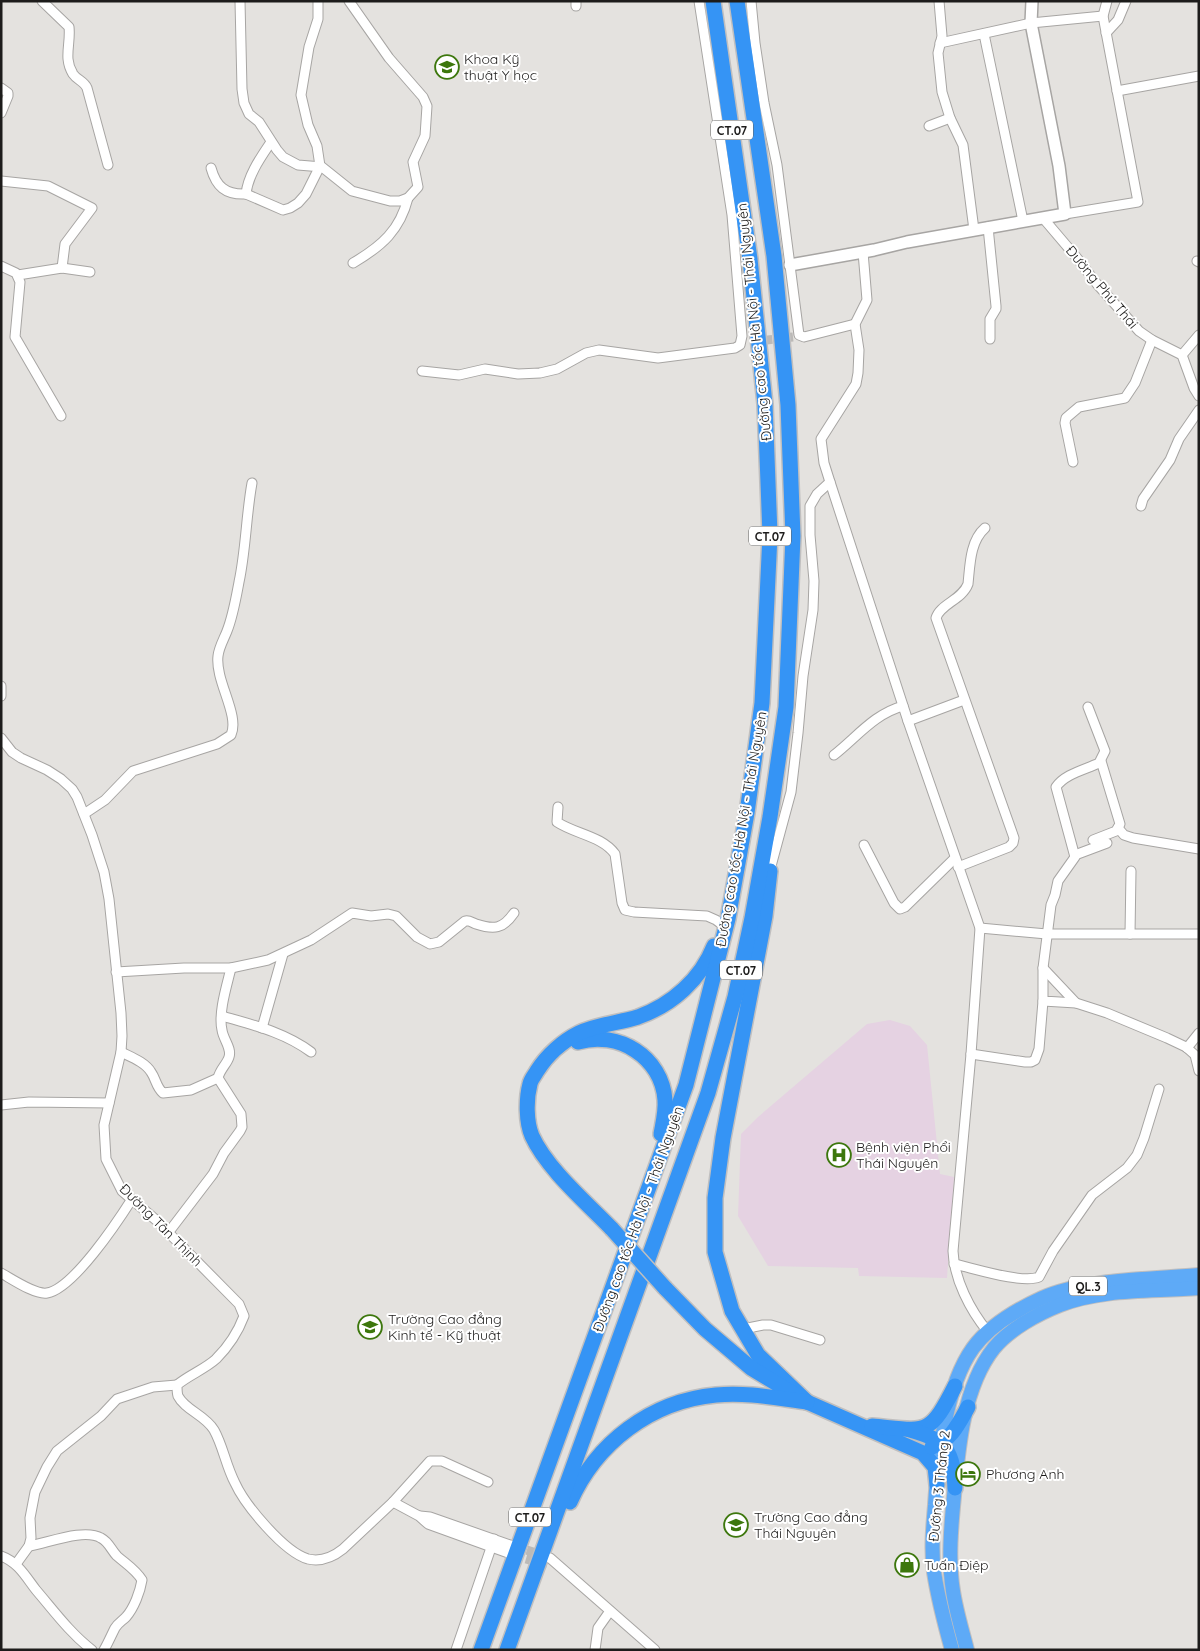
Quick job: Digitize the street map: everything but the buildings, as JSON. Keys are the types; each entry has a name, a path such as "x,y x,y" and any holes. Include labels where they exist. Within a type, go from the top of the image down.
{"highway":[{"name":"Đường cao tốc Hà Nội - Thái Nguyên","path":"481,1650 686,1085 728,919 762,703 770,535 765,404 750,259 713,1"},
{"name":"Đường cao tốc Hà Nội - Thái Nguyên","path":"507,1650 708,1094 735,997 752,918 770,818 786,708 793,536 788,405 774,256 736,1"},
{"path":"786,708 777,818 765,916 723,1138 715,1198 715,1252 732,1311 758,1355 806,1402"},
{"path":"746,813 733,853 717,939 709,958 693,981 666,1004 639,1016 580,1033 557,1048 542,1063 530,1083 527,1109 532,1136 548,1160 665,1288 705,1329 750,1368 806,1402 923,1453 935,1467 936,1485"},
{"path":"557,1048 583,1040 599,1039 616,1040 632,1047 647,1060 659,1078 665,1098 664,1120 658,1143 609,1278 578,1383"},
{"name":"QL.3","path":"988,1332 1032,1303 1072,1288 1199,1275"},
{"name":"QL.3","path":"1000,1341 1040,1314 1084,1297 1199,1288"},
{"path":"988,1332 1000,1341"},
{"name":"Đường 3 Tháng 2","path":"952,1650 934,1573 932,1542 936,1485 945,1423 955,1386 970,1353 988,1332"},
{"name":"Đường 3 Tháng 2","path":"967,1650 953,1591 951,1573 952,1511 960,1444 968,1407 980,1372 1000,1341"},
{"path":"862,1425 906,1429 924,1428 932,1424 955,1386"},
{"path":"512,1650 562,1520 578,1484 622,1432 660,1409 704,1397 736,1394 806,1402"},
{"path":"904,1445 928,1448 941,1444 950,1435 968,1407"},
{"path":"906,1429 921,1433 941,1444 947,1450 954,1469 955,1488"}],"street":[{"path":"42,1 69,27 68,64 76,77 87,88 108,165"},
{"path":"240,1 244,103 249,114 259,122 283,157 298,165 320,166 352,191 396,202 408,198"},
{"path":"211,168 218,184 231,192 246,194 283,210 298,203 306,194 320,166 301,95 309,47 318,19 318,1"},
{"path":"349,1 389,58 423,97 427,106 425,136 413,162 418,187 408,198 404,215 396,228 383,242 354,262"},
{"path":"422,371 459,375 485,369 518,374 540,373 557,369 586,354 599,350 658,358 735,348 745,343 742,336 732,215 698,1"},
{"path":"751,1 764,103 777,165 790,265 796,336 804,337 855,324"},
{"path":"939,1 942,36 938,53 942,92 950,118 963,145 974,230"},
{"path":"1032,1 1031,24 1059,166 1065,214"},
{"path":"790,265 988,227 1138,202 1103,16 1107,1"},
{"path":"1106,33 1118,20 1126,1"},
{"path":"940,43 1031,24 1103,16"},
{"path":"984,34 1023,221"},
{"path":"1117,91 1199,76"},
{"path":"1,88 8,93 8,96 1,114"},
{"path":"929,126 950,118"},
{"path":"246,194 256,166 271,142"},
{"path":"1,181 48,186 92,208 65,244 62,268"},
{"name":"Đường Phú Thái","path":"1043,218 1125,317 1139,331 1152,340 1182,355"},
{"path":"988,227 996,306 996,310 990,319 990,339"},
{"path":"863,252 867,300 855,324 859,350 857,378 852,390 822,439 824,463 908,722 980,928 971,1054 954,1236 954,1264 972,1308 988,1332"},
{"path":"1,266 10,269 18,275 20,282 15,338 61,416"},
{"path":"18,275 62,268 90,272"},
{"path":"1199,335 1182,355 1194,388 1199,396"},
{"path":"1073,462 1065,423 1066,418 1079,407 1125,398 1136,383 1152,340"},
{"path":"1141,506 1142,499 1173,455 1178,439 1199,410"},
{"path":"771,866 791,792 803,676 813,610 814,581 810,535 810,506 817,494 830,482"},
{"path":"84,814 105,800 133,771 217,744 231,735 234,724 223,689 218,658 228,630 245,552 247,513 252,483"},
{"path":"864,845 894,903 900,909 956,863 1009,847 1013,843 1014,838 936,616 966,590 974,543 985,528"},
{"path":"1,686 1,696"},
{"path":"908,722 964,700"},
{"path":"834,754 876,718 903,706"},
{"path":"971,1054 1025,1062 1035,1060 1039,1049 1043,1000 1043,968 1051,906 1056,895 1057,884 1075,855 1055,788 1057,784 1066,778 1096,765 1101,761 1105,749 1088,707"},
{"name":"Đường Tân Thịnh","path":"1,738 12,752 47,770 72,789 84,814 104,872 109,899 121,1013 121,1052 104,1125 106,1159 122,1191 168,1233 238,1304 244,1316 239,1329 216,1359 184,1378 177,1385"},
{"path":"1101,761 1120,820 1118,828"},
{"path":"558,807 557,822 569,830 602,842 615,854 622,903 625,910 707,916 720,923"},
{"path":"1093,840 1118,828"},
{"path":"1118,828 1124,835 1133,838 1199,849"},
{"path":"1075,855 1107,843"},
{"path":"1130,934 1131,871"},
{"path":"116,972 184,968 231,968 268,960 311,940 352,914 371,916 388,914 396,916 417,937 430,944 439,942 464,921 468,920 486,927 500,927 514,913"},
{"path":"980,928 1047,934 1199,934"},
{"path":"262,1028 283,954"},
{"path":"121,1052 147,1066 152,1072 158,1088 163,1093 191,1090 218,1078 222,1067 229,1057 228,1048 221,1029 231,968"},
{"path":"1043,968 1076,1003"},
{"path":"1043,1000 1076,1003 1107,1013 1187,1048 1195,1055 1199,1070"},
{"path":"222,1016 285,1036 311,1052"},
{"path":"1187,1048 1199,1033"},
{"path":"168,1233 213,1174 224,1153 242,1127 241,1114 218,1078"},
{"path":"954,1264 1009,1276 1038,1278 1058,1243 1092,1195 1120,1174 1134,1160 1144,1138 1159,1089"},
{"path":"1,1105 29,1102 109,1103"},
{"path":"1,1273 34,1291 46,1294 56,1290 70,1278 104,1241 132,1199"},
{"path":"743,1329 763,1325 771,1326 820,1340"},
{"path":"16,1564 31,1538 30,1518 35,1492 57,1451 101,1416 117,1399 153,1387 177,1385 178,1396 186,1406 206,1419 215,1431 235,1484 249,1507 288,1547 307,1559 320,1560 335,1556 393,1502 430,1461 442,1460 488,1482"},
{"path":"393,1502 419,1516 428,1524 512,1550"},
{"path":"28,1546 44,1544 68,1536 93,1535 100,1537 108,1543 113,1552 137,1572 142,1580 140,1589 127,1616 114,1629 104,1650"},
{"path":"456,1650 492,1543"},
{"path":"1,1556 16,1564 73,1634 92,1650"},
{"path":"548,1562 562,1569 655,1650"},
{"path":"595,1650 598,1628 610,1611"}],"shaded area":[{"name":"Bệnh viện Phổi Thái Nguyên","path":"890,1020 910,1026 927,1045 940,1174 954,1177 947,1278 859,1276 858,1268 768,1266 738,1216 741,1134 758,1117 867,1024"}],"tunnel":[{"path":"750,342 793,337"},
{"path":"514,1546 545,1556"},
{"path":"513,1555 547,1565"}],"place":[{"name":"Khoa Kỹ thuật Y học","path":"447,67"},
{"name":"Bệnh viện Phổi Thái Nguyên","path":"839,1155"},
{"name":"Trường Cao đẳng Kinh tế - Kỹ thuật","path":"370,1327"},
{"name":"Phương Anh","path":"968,1474"},
{"name":"Trường Cao đẳng Thái Nguyên","path":"736,1525"},
{"name":"Tuấn Điệp","path":"907,1565"}]}
